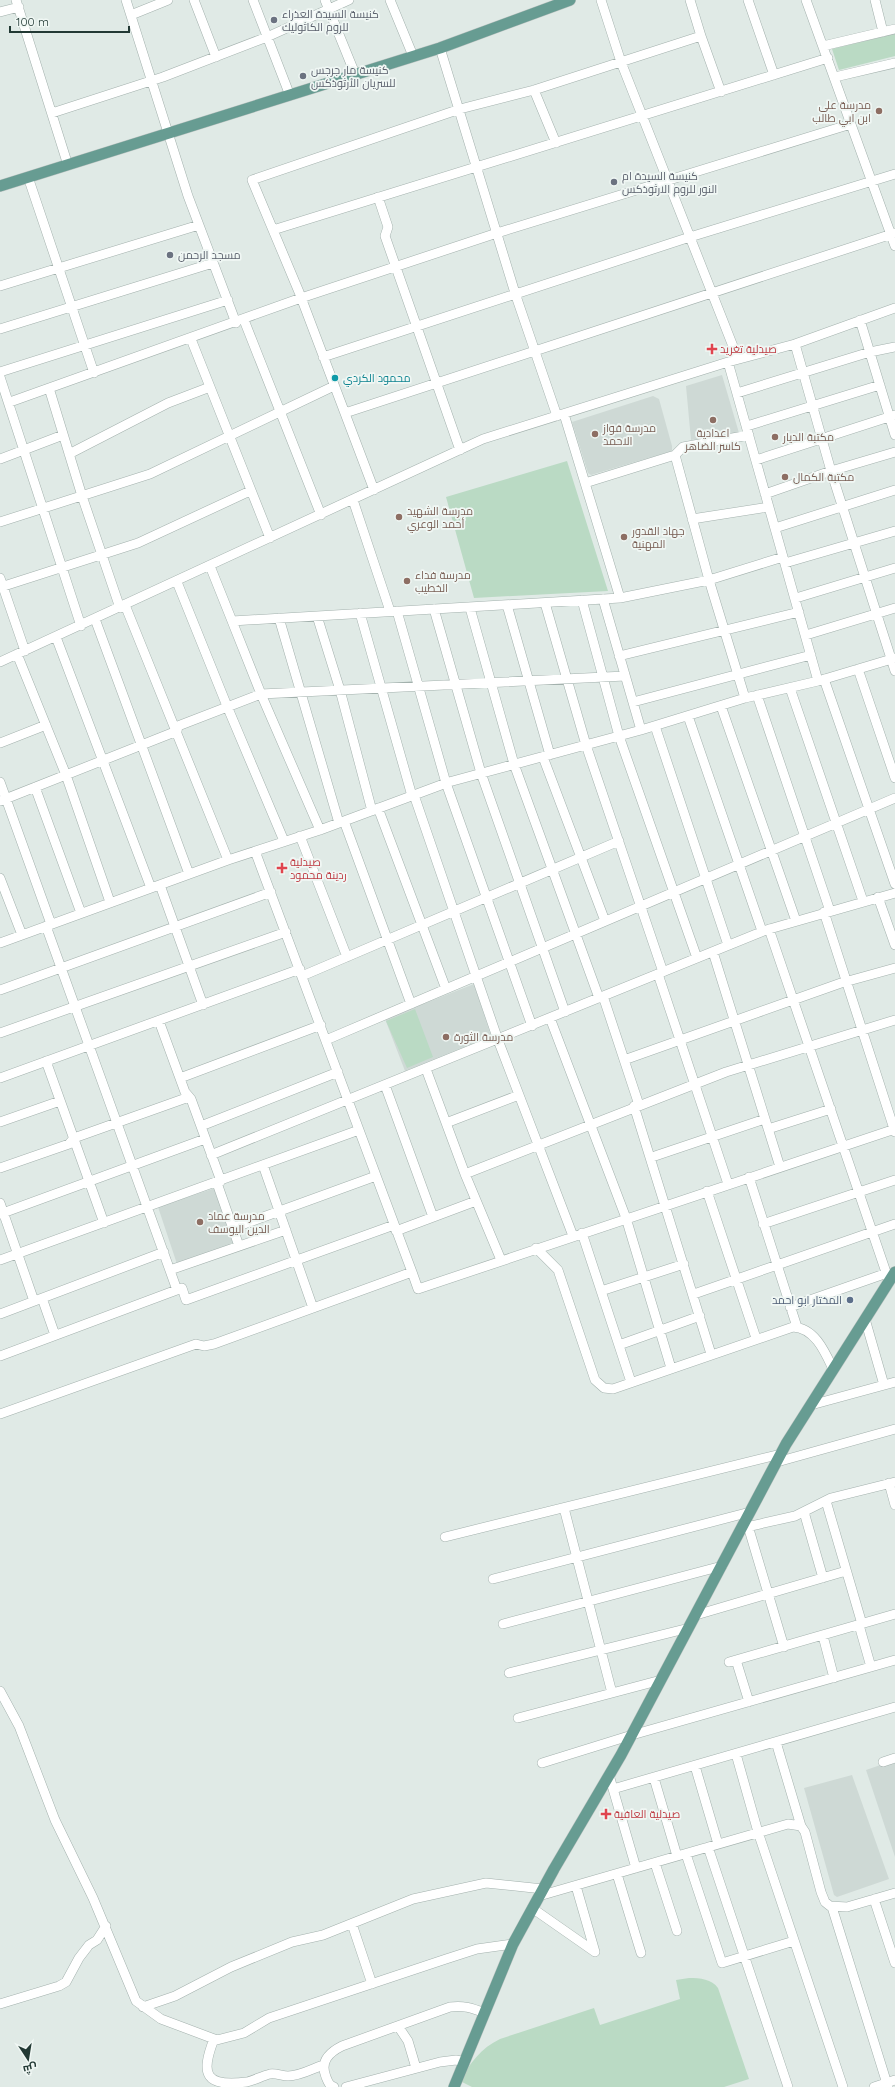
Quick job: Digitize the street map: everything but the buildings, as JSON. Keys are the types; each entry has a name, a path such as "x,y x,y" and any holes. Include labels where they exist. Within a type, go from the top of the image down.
{"main road":[{"path":"0,186 317,84 553,0"},
{"path":"0,178 167,132 440,48 570,0"},
{"path":"454,2087 513,1944 532,1908 632,1735 722,1566 745,1527 750,1512 779,1458 865,1319 890,1275"}],"street":[{"path":"126,0 167,132 213,263 228,300 240,321 280,412 321,515"},
{"path":"131,15 168,0"},
{"path":"194,0 216,56"},
{"path":"253,0 289,92"},
{"path":"52,113 151,81 267,37 327,4 349,0"},
{"path":"390,0 411,51"},
{"path":"601,0 621,62 738,359"},
{"path":"690,0 721,92"},
{"path":"748,0 774,75"},
{"path":"806,0 893,234 895,246"},
{"path":"875,0 883,32"},
{"path":"0,12 17,4 66,159"},
{"path":"327,4 353,70"},
{"path":"823,46 895,29"},
{"path":"374,490 301,298 252,180 460,109 534,90 701,36"},
{"path":"440,48 516,293 585,483 620,598"},
{"path":"273,230 828,58"},
{"path":"835,77 895,63"},
{"path":"534,90 556,142"},
{"path":"10,402 191,339 301,298 397,268 497,233 851,124"},
{"path":"324,357 690,237 895,174"},
{"path":"28,177 94,373"},
{"path":"378,197 388,227 386,236 460,450"},
{"path":"0,286 199,225"},
{"path":"345,413 536,349 893,234"},
{"path":"0,329 213,263"},
{"path":"0,372 228,300"},
{"path":"0,662 95,620 483,439 728,362 795,344 895,308"},
{"path":"860,320 880,385 892,416 895,435"},
{"path":"191,339 250,491 270,538"},
{"path":"795,344 824,438 831,471 843,505 876,614 893,659 895,671"},
{"path":"737,393 870,352 895,347"},
{"path":"728,362 811,655 869,809 895,884"},
{"path":"0,377 10,402 81,626"},
{"path":"585,483 675,455 683,447 748,430 813,405 880,385"},
{"path":"0,522 150,474 334,386"},
{"path":"69,454 168,402 210,387"},
{"path":"49,388 82,496 102,555 177,731 228,860"},
{"path":"756,460 892,416"},
{"path":"0,459 63,435"},
{"path":"765,494 831,471 895,452"},
{"path":"675,455 709,580 745,698"},
{"path":"775,528 843,505 895,490"},
{"path":"110,902 66,775 46,725 21,653 2,582 62,567 138,543 250,491"},
{"path":"353,500 418,686 446,783 532,1026"},
{"path":"692,519 769,507"},
{"path":"232,621 620,598 709,580 895,531"},
{"path":"210,566 261,694 320,830"},
{"path":"796,598 895,568"},
{"path":"176,582 226,706 284,841"},
{"path":"602,599 641,730"},
{"path":"582,600 619,736 697,958"},
{"path":"545,603 586,745 641,906 680,1040 728,1184"},
{"path":"507,605 529,681 546,756 580,857 605,922"},
{"path":"470,608 514,764 624,1060 711,1354"},
{"path":"806,635 895,608"},
{"path":"434,609 454,684 481,773 565,1012"},
{"path":"619,656 799,612"},
{"path":"360,613 413,795 498,1040 538,1145 601,1291 631,1382"},
{"path":"317,616 375,809 446,989"},
{"path":"279,618 300,692 342,822 411,1004"},
{"path":"95,620 189,874"},
{"path":"56,637 103,760 155,886 175,927 203,1005"},
{"path":"633,702 811,655"},
{"path":"0,943 228,860 320,830 446,783 641,730 745,698 821,680 893,659"},
{"path":"858,669 895,778"},
{"path":"3,800 177,731 178,726 226,706 261,694 625,676"},
{"path":"790,688 863,901"},
{"path":"255,851 418,1289 577,1234 895,1130 846,982 827,911 804,836 757,696"},
{"path":"721,706 796,921"},
{"path":"688,716 739,864 793,1000 873,1232 890,1275 790,1307"},
{"path":"0,743 46,725"},
{"path":"655,726 728,945"},
{"path":"0,782 3,800 48,925 61,969 177,1290"},
{"path":"35,787 81,913"},
{"path":"326,1040 895,798"},
{"path":"300,836 348,957"},
{"path":"0,1078 203,1005 348,957 618,841"},
{"path":"0,878 22,935"},
{"path":"0,990 271,892"},
{"path":"211,1155 498,1040 765,930 827,911 895,893"},
{"path":"878,897 895,945"},
{"path":"0,1033 286,932"},
{"path":"712,952 780,1167"},
{"path":"624,1060 846,982 895,968"},
{"path":"550,1018 626,1218 671,1368"},
{"path":"465,1174 694,1083 895,1020"},
{"path":"159,1021 185,1092 189,1097 201,1126 232,1228 239,1246"},
{"path":"180,1078 321,1025"},
{"path":"46,1061 104,1223"},
{"path":"426,1069 465,1174 501,1260"},
{"path":"201,1126 338,1072"},
{"path":"385,1085 433,1217"},
{"path":"446,1123 519,1095"},
{"path":"0,1168 69,1144 74,1139 189,1097"},
{"path":"0,1122 60,1101"},
{"path":"768,1129 831,1109"},
{"path":"652,1158 765,1119"},
{"path":"0,1260 219,1182 359,1130"},
{"path":"2,1213 205,1139"},
{"path":"263,1165 313,1308"},
{"path":"232,1228 376,1176"},
{"path":"749,1177 797,1327"},
{"path":"763,1224 895,1180"},
{"path":"707,1191 756,1338"},
{"path":"0,1356 182,1288 186,1300 296,1260 433,1217 476,1201"},
{"path":"0,1203 2,1213 18,1254 55,1335"},
{"path":"694,1294 895,1224"},
{"path":"170,1270 286,1230"},
{"path":"536,1248 558,1270 596,1380 604,1388 608,1389 631,1382 756,1338 797,1327 807,1331 817,1339 833,1369"},
{"path":"0,1314 164,1252"},
{"path":"601,1291 684,1264"},
{"path":"0,1414 196,1344 204,1346 214,1344 412,1272"},
{"path":"619,1345 700,1316"},
{"path":"865,1319 884,1385"},
{"path":"811,1405 895,1382"},
{"path":"445,1537 895,1429"},
{"path":"784,1647 745,1527 804,1512 831,1498 892,1482 895,1505"},
{"path":"826,1501 871,1667"},
{"path":"564,1508 612,1693"},
{"path":"493,1579 750,1512"},
{"path":"804,1512 823,1578"},
{"path":"503,1624 722,1566"},
{"path":"696,1615 846,1571"},
{"path":"749,1702 733,1661 895,1614"},
{"path":"509,1673 689,1628"},
{"path":"823,1636 834,1678"},
{"path":"542,1763 632,1735 895,1660"},
{"path":"518,1718 661,1680"},
{"path":"0,1690 19,1726 55,1820 106,1926 132,1993 143,2007 161,2019 217,2040 244,2033 269,2018 372,1984 477,1950 513,1944"},
{"path":"614,1789 895,1707"},
{"path":"776,1742 801,1826 807,1838 825,1902 832,1907 847,1907 895,1893"},
{"path":"736,1754 758,1832 843,2087"},
{"path":"882,1762 895,1758"},
{"path":"695,1766 718,1844"},
{"path":"609,1775 636,1868"},
{"path":"654,1778 677,1856"},
{"path":"143,2007 175,1996 231,1967 292,1942 323,1935 413,1899 486,1883 541,1893 576,1886 788,1824 801,1826"},
{"path":"708,1847 788,2087"},
{"path":"686,1854 722,1963 794,1941"},
{"path":"655,1863 677,1931"},
{"path":"617,1874 641,1953"},
{"path":"532,1908 595,1952 576,1886"},
{"path":"874,1899 895,1963"},
{"path":"832,1907 890,2083 874,2087"},
{"path":"352,1924 372,1984"},
{"path":"0,2004 59,1986 66,1982 79,1958 89,1945 97,1940 106,1926"},
{"path":"334,2087 328,2083 323,2065 326,2058 332,2051 342,2046 355,2040 450,2007 460,2005 485,2013"},
{"path":"398,2026 408,2041 416,2068"},
{"path":"214,2039 206,2058 206,2067 211,2081 218,2085 237,2085 273,2073 289,2076 323,2065"},
{"path":"346,2087 440,2062 456,2060 465,2062"}],"shaded area":[{"path":"722,375 739,433 691,440 686,386"},
{"path":"653,396 659,399 672,446 672,451 591,475 588,473 572,422"},
{"path":"474,984 491,1036 405,1071 385,1019"},
{"path":"215,1188 234,1245 177,1264 158,1207"},
{"path":"895,1760 895,1857 866,1770"},
{"path":"852,1775 889,1879 837,1897 834,1895 804,1788"}],"green space":[{"path":"895,34 895,56 839,70 832,49"},
{"path":"567,461 608,591 474,598 446,497"},
{"path":"415,1009 433,1057 407,1068 386,1021"},
{"path":"689,1978 709,1981 718,1988 749,2079 724,2087 472,2087 460,2081 468,2068 482,2051 500,2039 594,2008 600,2025 680,1999 676,1980"}],"place":[{"name":"كنيسة السيدة العذراء للروم الكاثوليك","path":"274,20"},
{"name":"كنيسة مار جرجس للسريان الأرثوذكس","path":"303,76"},
{"name":"مدرسة علي ابن ابي طالب","path":"879,111"},
{"name":"كنيسة السيدة ام النور للروم الارثوذكس","path":"614,182"},
{"name":"مسجد الرحمن","path":"170,255"},
{"name":"صيدلية تغريد","path":"712,349"},
{"name":"محمود الكردي","path":"335,378"},
{"name":"اعدادية كاسر الضاهر","path":"713,420"},
{"name":"مدرسة فواز الاحمد","path":"595,434"},
{"name":"مكتبة الديار","path":"775,437"},
{"name":"مكتبة الكمال","path":"785,477"},
{"name":"مدرسة الشهيد أحمد الوعري","path":"399,517"},
{"name":"جهاد القدور المهنية","path":"624,537"},
{"name":"مدرسة فداء الخطيب","path":"407,581"},
{"name":"صيدلية ردينة محمود","path":"282,868"},
{"name":"مدرسة الثورة","path":"446,1037"},
{"name":"مدرسة عماد الدين اليوسف","path":"200,1222"},
{"name":"المختار ابو احمد","path":"850,1300"},
{"name":"صيدلية العافية","path":"606,1814"}]}
